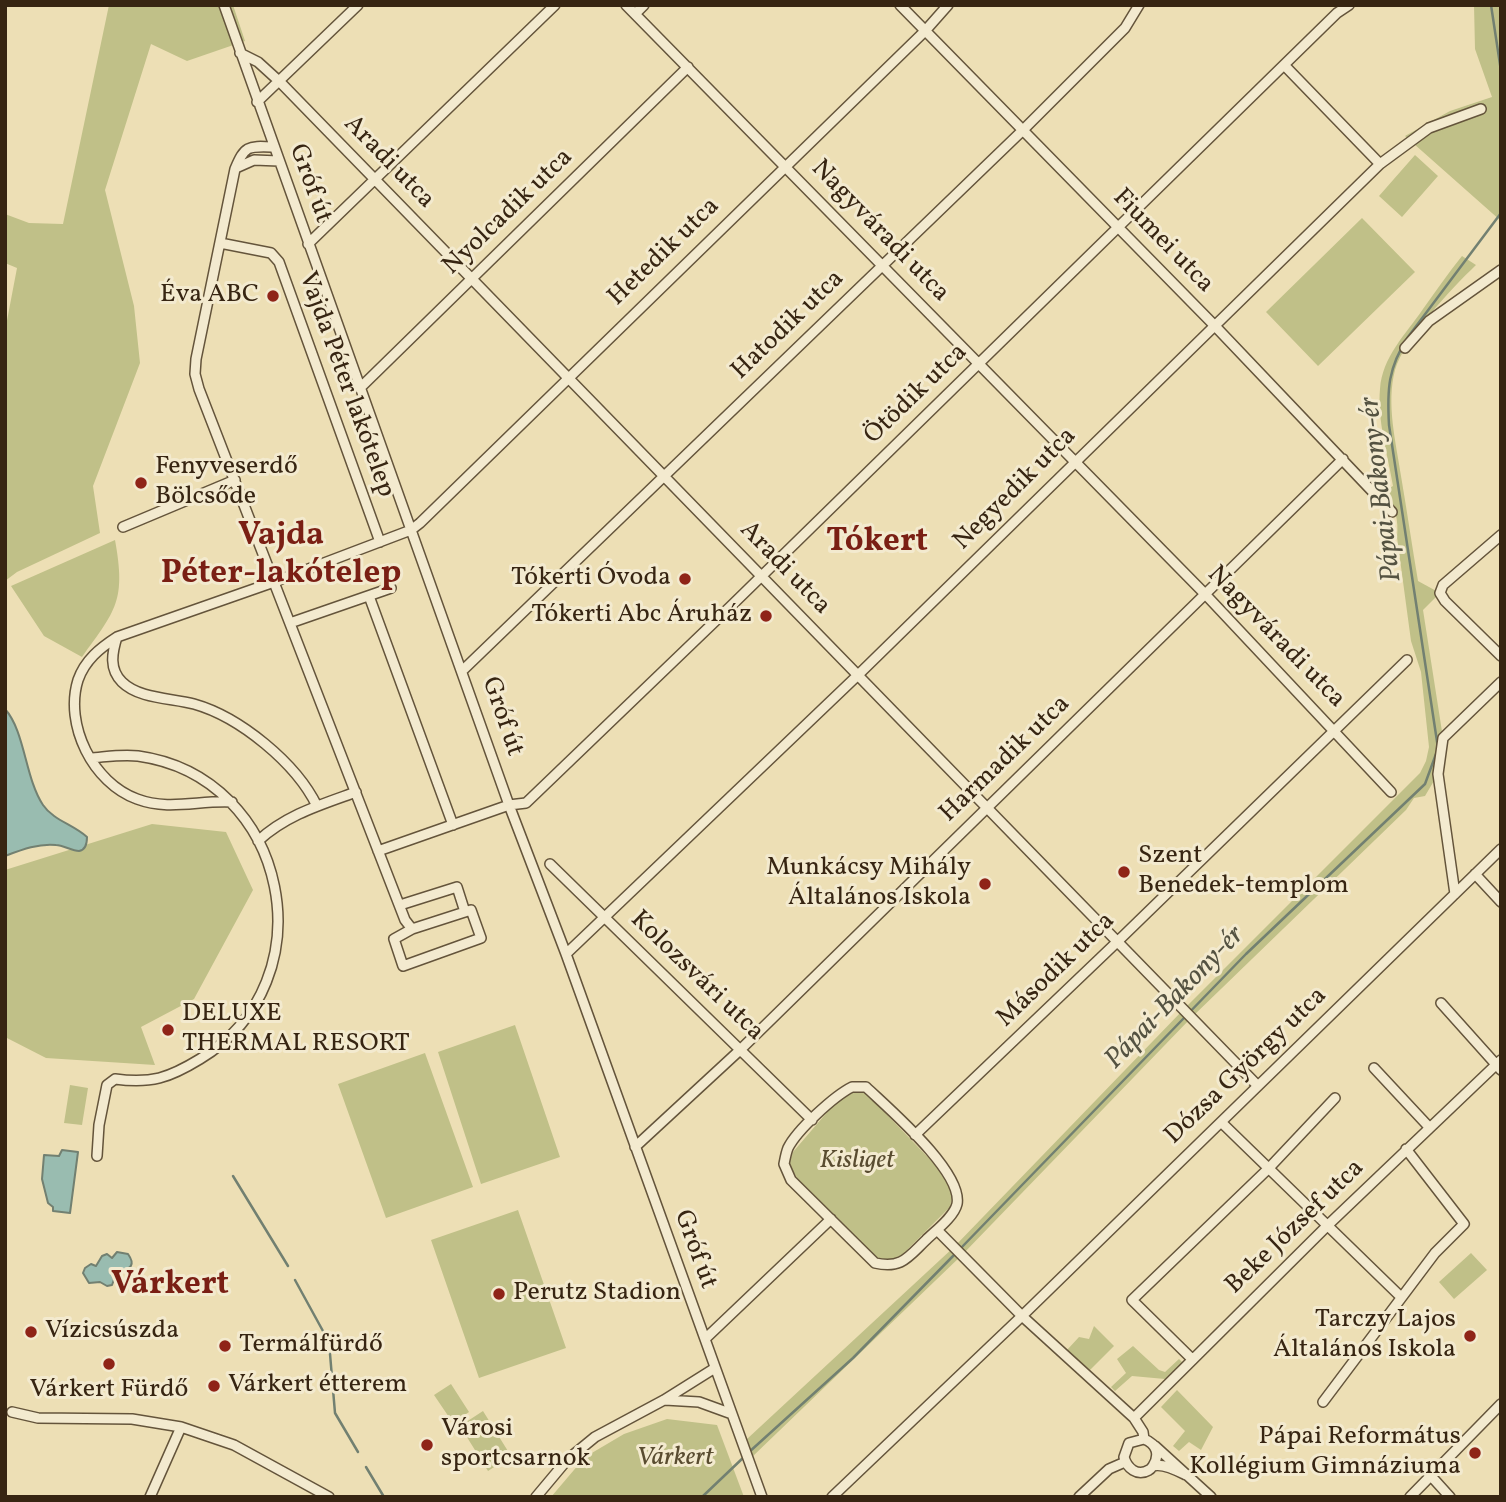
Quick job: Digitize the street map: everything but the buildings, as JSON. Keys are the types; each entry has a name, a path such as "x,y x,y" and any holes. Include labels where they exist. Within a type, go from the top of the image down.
{"street":[{"name":"Gróf út","path":"224,5 509,805 566,954 762,1497"},
{"path":"257,102 358,5"},
{"path":"308,244 555,5"},
{"name":"Nagyváradi utca","path":"626,5 1205,594 1391,792"},
{"path":"635,14 644,5"},
{"name":"Fiumei utca","path":"900,5 1214,325 1392,512"},
{"name":"Hetedik utca","path":"411,530 925,31 948,5"},
{"name":"Hatodik utca","path":"462,671 1023,130 1125,27 1139,5"},
{"name":"Ötödik utca","path":"509,805 526,803 1337,13 1349,5"},
{"name":"Aradi utca","path":"240,53 258,62 280,82 1258,1086"},
{"path":"1285,66 1380,164"},
{"name":"Nyolcadik utca","path":"360,388 688,67"},
{"name":"Negyedik utca","path":"566,954 858,675 1380,164 1429,128 1481,109"},
{"path":"274,147 251,146 243,151 235,169 195,374 405,920 412,929"},
{"path":"235,169 254,160 279,161"},
{"name":"Vajda Péter lakótelep","path":"220,243 271,253 279,262 380,542"},
{"path":"1405,348 1429,321 1501,270"},
{"name":"Harmadik utca","path":"635,1147 740,1050 1343,459"},
{"path":"123,527 234,480"},
{"path":"232,802 159,805 136,799 117,789 99,772 90,758 76,720 78,680 87,663 100,648 117,637 411,530"},
{"path":"1501,535 1443,585 1440,593 1501,656"},
{"path":"290,623 391,588"},
{"path":"369,596 453,825"},
{"path":"117,637 112,661 116,675 124,684 136,691 197,705 238,726 278,756 300,777 317,806"},
{"name":"Második utca","path":"915,1135 1407,660"},
{"path":"1455,894 1438,774 1443,738 1501,682"},
{"path":"90,758 135,755 163,761 218,788 232,802 267,858 279,915 278,939 263,990 236,1033 215,1051 163,1079 115,1079 107,1085 99,1125 97,1156"},
{"path":"258,841 275,825 289,817 356,792"},
{"path":"378,850 509,805"},
{"name":"Dózsa György utca","path":"832,1497 1022,1316 1501,849"},
{"name":"Kolozsvári utca","path":"550,864 812,1120"},
{"path":"1475,874 1501,902"},
{"path":"400,905 457,887 465,912"},
{"path":"471,910 481,938 403,966 394,939 412,929 471,910"},
{"path":"1441,1003 1499,1065"},
{"name":"Beke József utca","path":"1134,1418 1406,1149 1499,1065"},
{"path":"1374,1068 1429,1127"},
{"path":"852,1087 866,1087 915,1135 950,1174 958,1191 956,1207 937,1230 900,1264 889,1266 876,1263 791,1180 784,1164 788,1147 838,1094 852,1087"},
{"path":"1192,1359 1132,1300 1269,1168 1335,1098"},
{"path":"1221,1122 1401,1297"},
{"path":"1323,1402 1401,1297 1443,1245 1464,1224 1406,1149"},
{"path":"705,1339 831,1219"},
{"path":"937,1230 1022,1316 1134,1418 1143,1432 1144,1439"},
{"path":"536,1497 567,1460 595,1437 664,1400 715,1368"},
{"path":"664,1400 699,1402 732,1414"},
{"path":"1410,1497 1501,1404"},
{"path":"12,1412 38,1418 132,1419 181,1427 234,1445 329,1497"},
{"path":"150,1497 181,1427"},
{"path":"1153,1445 1157,1455 1153,1466 1144,1472 1128,1467 1125,1462 1126,1447 1134,1440 1144,1439 1153,1445 1211,1497"},
{"path":"1079,1497 1109,1469 1125,1462"},
{"path":"1153,1466 1171,1468 1186,1475"},
{"path":"1431,1476 1450,1497"}],"green space":[{"path":"109,5 233,5 245,41 187,61 151,44 105,190 134,306 140,363 93,486 100,533 17,572 5,581 5,331 17,268 5,263 5,214 29,223 63,224"},
{"path":"1474,5 1501,5 1501,221 1405,136 1450,111 1492,97 1475,49"},
{"path":"1415,155 1438,176 1402,217 1379,196"},
{"path":"1362,218 1415,272 1318,366 1266,312"},
{"path":"1462,256 1476,265 1442,300 1408,344 1395,370 1391,396 1418,581 1440,593 1423,610 1443,738 1438,774 1425,796 1414,798 1406,810 1191,1018 962,1255 752,1457 747,1439 954,1247 1182,1011 1420,773 1429,747 1421,672 1411,641 1397,519 1391,501 1384,491 1393,486 1379,401 1382,377 1390,356"},
{"path":"115,540 119,577 115,604 82,657 44,636 11,586"},
{"path":"152,824 226,832 253,890 194,999 141,1027 155,1065 46,1058 5,1037 5,870"},
{"path":"515,1025 560,1157 481,1184 438,1052"},
{"path":"425,1053 473,1187 386,1218 338,1084"},
{"path":"70,1085 88,1088 82,1125 64,1123"},
{"name":"Kisliget","path":"852,1092 865,1092 947,1177 953,1193 950,1207 899,1258 878,1258 797,1178 789,1164 793,1152 841,1096"},
{"name":"Perutz Stadion","path":"518,1210 566,1348 479,1378 431,1240"},
{"path":"1471,1253 1487,1270 1454,1299 1439,1282"},
{"path":"1094,1326 1114,1346 1090,1370 1067,1350 1079,1337 1089,1339"},
{"path":"1133,1346 1159,1370 1165,1372 1179,1359 1183,1363 1165,1379 1132,1376 1115,1391 1111,1387 1126,1373 1117,1359"},
{"path":"451,1384 469,1412 453,1423 434,1395"},
{"path":"1177,1390 1213,1427 1201,1450 1189,1442 1179,1451 1173,1446 1185,1431 1161,1407"},
{"path":"483,1411 511,1456 488,1471 460,1426"},
{"name":"Várkert","path":"667,1419 717,1425 744,1497 551,1497 585,1457 624,1434"}],"water":[{"path":"5,709 17,729 32,782 43,805 52,815 87,837 83,849 76,851 59,845 43,845 5,856"},
{"path":"62,1150 78,1152 70,1213 53,1211 53,1207 48,1203 42,1179 44,1155 59,1156"},
{"path":"117,1252 128,1254 132,1262 130,1267 116,1274 112,1285 89,1283 83,1273 85,1268 91,1264 96,1266 102,1256 107,1254 112,1258"}],"waterway":[{"name":"Pápai-Bakony-ér","path":"1491,5 1501,71"},
{"name":"Pápai-Bakony-ér","path":"1438,748 1389,425 1390,379 1396,359 1408,337 1501,213"},
{"name":"Pápai-Bakony-ér","path":"960,1249 1246,954 1425,784 1436,754"},
{"path":"233,1176 288,1266"},
{"name":"Pápai-Bakony-ér","path":"748,1453 853,1358 955,1254"},
{"path":"295,1280 329,1342 335,1413 358,1452"},
{"name":"Pápai-Bakony-ér","path":"702,1497 744,1457"},
{"path":"366,1467 384,1497"}],"place":[{"name":"Éva ABC","path":"273,296"},
{"name":"Fenyveserdő Bölcsőde","path":"141,483"},
{"name":"Tókerti Óvoda","path":"685,579"},
{"name":"Tókerti Abc Áruház","path":"766,616"},
{"name":"Szent Benedek-templom","path":"1124,872"},
{"name":"Munkácsy Mihály Általános Iskola","path":"985,884"},
{"name":"DELUXE THERMAL RESORT","path":"168,1030"},
{"name":"Perutz Stadion","path":"499,1294"},
{"name":"Vízicsúszda","path":"31,1332"},
{"name":"Tarczy Lajos Általános Iskola","path":"1470,1336"},
{"name":"Termálfürdő","path":"225,1346"},
{"name":"Várkert Fürdő","path":"109,1364"},
{"name":"Várkert étterem","path":"214,1386"},
{"name":"Városi sportcsarnok","path":"427,1445"},
{"name":"Pápai Református Kollégium Gimnáziuma","path":"1475,1453"}],"district":[{"name":"Tókert","path":"877,544"},
{"name":"Vajda Péter-lakótelep","path":"281,557"},
{"name":"Várkert","path":"170,1287"}]}
